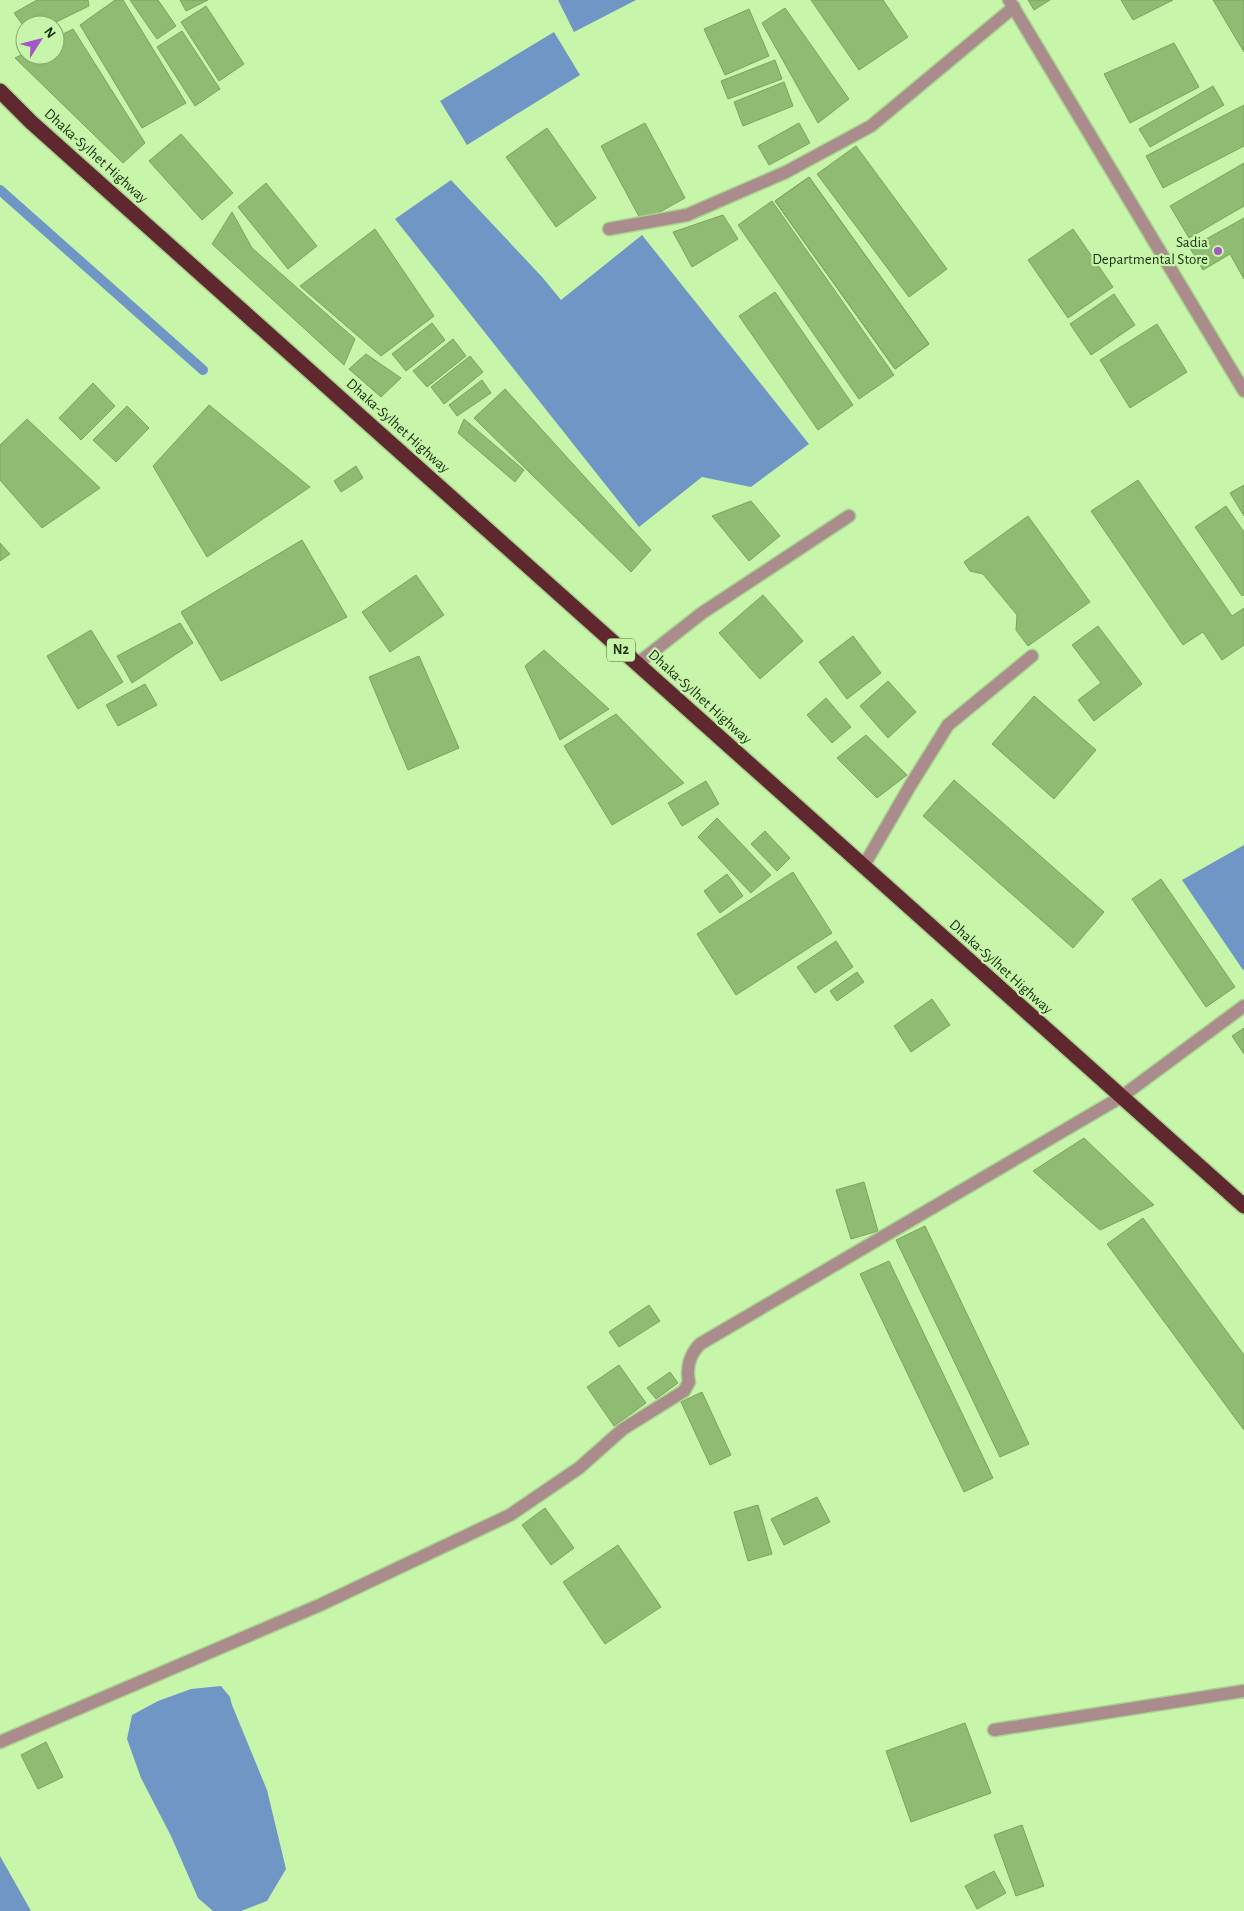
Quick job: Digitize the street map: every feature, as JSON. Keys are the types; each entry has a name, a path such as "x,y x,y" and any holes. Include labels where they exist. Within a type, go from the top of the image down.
{"highway":[{"name":"Dhaka-Sylhet Highway","path":"0,91 31,122 1244,1206"}],"street":[{"path":"608,229 687,215 786,172 871,126 1011,3 1244,391"},
{"path":"637,664 702,613 849,516"},
{"path":"864,867 910,786 948,725 1032,656"},
{"path":"0,1742 320,1605 510,1515 579,1468 623,1429 684,1391 688,1382 687,1372 692,1351 700,1344 1121,1097 1244,1006"},
{"path":"994,1730 1244,1692"}],"water":[{"path":"558,0 636,0 574,32"},
{"path":"554,32 580,75 467,145 440,101"},
{"path":"451,180 543,278 561,300 642,235 809,444 751,487 702,477 639,527 395,219"},
{"path":"1244,845 1244,969 1243,970 1182,880"},
{"path":"221,1686 230,1697 267,1790 286,1869 267,1901 241,1911 213,1911 198,1898 171,1836 141,1778 127,1739 132,1715 158,1701 191,1689"},
{"path":"0,1856 31,1911 0,1911"}],"building":[{"path":"37,0 88,0 89,6 65,18 65,15 15,15 14,13"},
{"path":"115,0 123,0 186,103 142,128 80,25"},
{"path":"130,0 158,0 176,26 157,39"},
{"path":"180,0 208,0 186,11"},
{"path":"811,0 883,0 908,37 859,70"},
{"path":"1028,0 1050,0 1034,10"},
{"path":"1121,0 1173,0 1133,20"},
{"path":"1213,0 1244,0 1244,52"},
{"path":"206,6 244,64 219,81 181,22"},
{"path":"785,8 849,99 818,123 762,23"},
{"path":"749,9 769,56 725,75 704,29"},
{"path":"73,29 145,143 123,163 22,65 65,65 65,33"},
{"path":"182,31 220,89 195,106 157,47"},
{"path":"1174,43 1199,87 1130,123 1104,74"},
{"path":"775,60 782,79 728,99 721,81"},
{"path":"784,82 793,106 743,126 734,102"},
{"path":"1213,86 1224,105 1150,147 1139,129"},
{"path":"1244,105 1244,146 1163,188 1146,156"},
{"path":"645,123 685,198 642,222 601,146"},
{"path":"799,123 810,143 769,165 758,146"},
{"path":"547,128 596,198 556,227 506,157"},
{"path":"181,134 233,193 202,220 149,161"},
{"path":"856,146 947,269 909,297 817,174"},
{"path":"1244,163 1244,206 1189,238 1170,206"},
{"path":"809,177 929,344 895,369 775,201"},
{"path":"809,177 929,344 895,369 775,201"},
{"path":"266,183 317,246 288,269 238,207"},
{"path":"772,201 894,375 859,399 738,225"},
{"path":"232,212 252,248 355,339 344,365 212,244"},
{"path":"723,215 738,239 692,267 673,232"},
{"name":"Sadia Departmental Store","path":"1244,218 1244,279 1230,254 1203,270 1190,248"},
{"path":"375,229 434,316 381,356 300,286"},
{"path":"1073,229 1113,287 1068,318 1028,260"},
{"path":"775,292 853,405 818,430 739,316"},
{"path":"1114,294 1135,325 1091,355 1070,324"},
{"path":"432,323 445,340 406,371 392,354"},
{"path":"1157,324 1187,372 1130,408 1100,360"},
{"path":"453,339 466,356 427,387 413,371"},
{"path":"366,354 401,378 381,397 349,369"},
{"path":"470,356 483,372 444,404 431,387"},
{"path":"482,380 491,393 457,416 449,405"},
{"path":"93,383 115,406 81,440 59,418"},
{"path":"505,389 651,550 631,572 474,418"},
{"path":"209,405 310,487 207,557 153,466"},
{"path":"127,406 149,428 116,462 93,440"},
{"path":"27,419 100,488 42,528 0,480 0,445"},
{"path":"464,419 524,470 515,482 458,433"},
{"path":"356,466 363,478 341,492 334,481"},
{"path":"1138,480 1232,616 1244,608 1244,645 1222,660 1203,632 1183,645 1091,511"},
{"path":"1244,485 1244,516 1230,493"},
{"path":"751,501 780,536 749,561 712,516"},
{"path":"1226,506 1244,532 1244,594 1242,596 1195,527"},
{"path":"1028,516 1090,602 1028,646 1016,630 1017,615 983,574 970,571 964,562"},
{"path":"302,540 347,617 221,681 181,612"},
{"path":"0,543 10,554 0,561"},
{"path":"416,575 444,615 390,652 362,612"},
{"path":"763,595 803,641 760,679 719,633"},
{"path":"180,623 193,643 132,683 117,656"},
{"path":"1098,626 1142,684 1094,721 1078,700 1101,683 1072,645"},
{"path":"91,630 123,682 78,709 47,656"},
{"path":"853,636 881,673 847,699 819,662"},
{"path":"544,650 609,709 560,740 525,666"},
{"path":"419,656 459,748 408,770 369,677"},
{"path":"888,681 916,712 888,738 860,706"},
{"path":"145,684 157,705 118,726 106,705"},
{"path":"1034,696 1096,750 1054,799 992,744"},
{"path":"826,698 851,727 832,743 807,715"},
{"path":"616,714 684,783 612,825 564,746"},
{"path":"866,735 907,775 877,798 837,758"},
{"path":"954,780 1104,912 1073,948 923,816"},
{"path":"706,781 719,804 682,826 668,803"},
{"path":"717,818 771,875 751,893 698,837"},
{"path":"765,831 790,858 777,871 751,844"},
{"path":"793,872 832,933 736,995 697,934"},
{"path":"727,874 743,896 720,913 704,891"},
{"path":"1161,879 1235,987 1206,1007 1132,899"},
{"path":"836,941 853,967 815,993 797,967"},
{"path":"857,972 864,982 837,1001 830,991"},
{"path":"932,999 950,1025 911,1052 894,1026"},
{"path":"1244,1028 1244,1054 1232,1036"},
{"path":"1084,1138 1154,1205 1100,1230 1033,1171"},
{"path":"864,1182 878,1231 851,1239 836,1190"},
{"path":"1143,1218 1244,1355 1244,1430 1107,1244"},
{"path":"925,1226 1029,1444 1000,1457 896,1240"},
{"path":"889,1261 993,1478 964,1492 860,1274"},
{"path":"649,1305 660,1321 619,1347 609,1332"},
{"path":"619,1365 646,1403 614,1426 587,1387"},
{"path":"670,1372 678,1383 656,1399 647,1388"},
{"path":"702,1392 731,1455 710,1465 681,1402"},
{"path":"817,1497 830,1522 784,1545 771,1519"},
{"path":"758,1505 772,1554 748,1561 734,1512"},
{"path":"545,1508 574,1548 551,1565 522,1525"},
{"path":"618,1545 661,1607 605,1644 563,1582"},
{"path":"965,1723 991,1793 911,1822 886,1751"},
{"path":"46,1742 63,1777 38,1789 21,1755"},
{"path":"1022,1825 1044,1886 1016,1896 994,1835"},
{"path":"994,1871 1006,1893 977,1909 965,1886"}],"waterway":[{"path":"0,190 203,370"}],"place":[{"name":"Sadia Departmental Store","path":"1218,251"}]}
